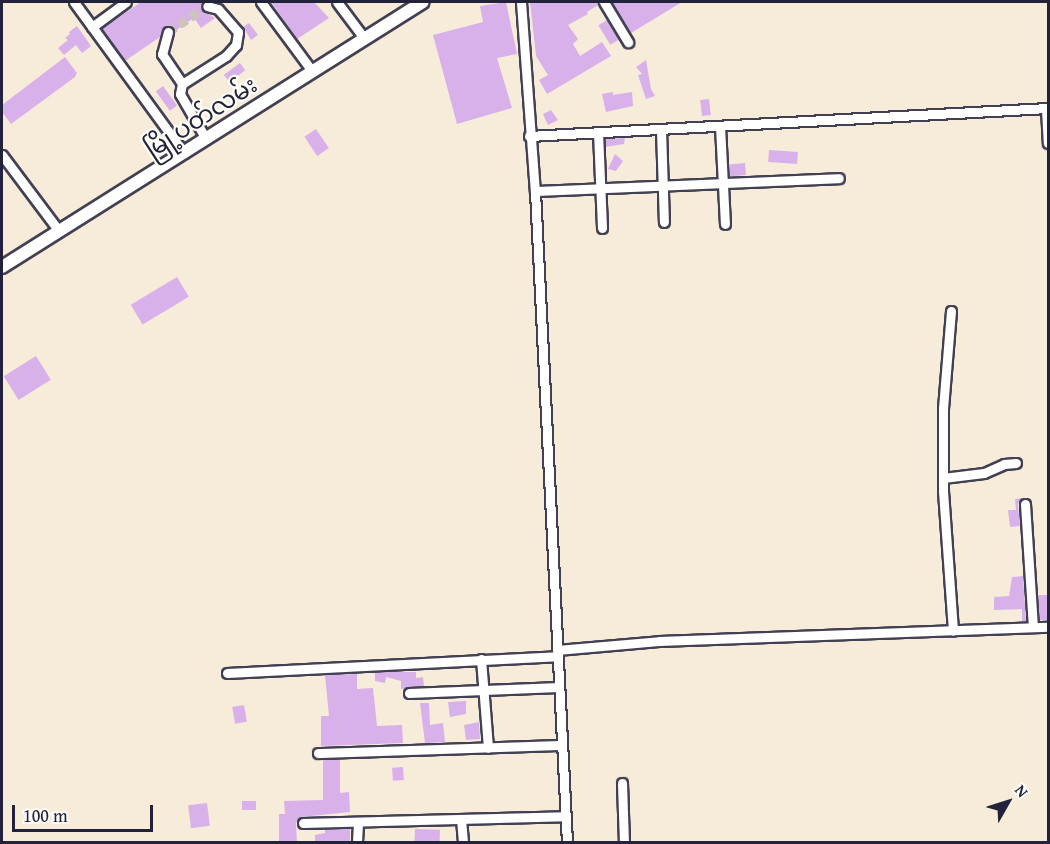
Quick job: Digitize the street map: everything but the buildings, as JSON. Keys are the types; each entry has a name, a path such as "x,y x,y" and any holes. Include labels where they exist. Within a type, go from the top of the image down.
{"main road":[{"name":"မြို့ပတ်လမ်း","path":"2,267 422,2"}],"street":[{"path":"74,2 184,153"},
{"path":"92,27 126,2"},
{"path":"261,2 312,71"},
{"path":"337,2 364,38"},
{"path":"521,2 529,136 535,191 567,843"},
{"path":"604,2 628,42"},
{"path":"182,84 226,56 236,45 238,32 218,9 207,6"},
{"path":"168,32 162,54 182,84 180,94 206,139"},
{"path":"529,136 1047,108 1048,143"},
{"path":"720,126 724,224"},
{"path":"661,129 664,222"},
{"path":"598,132 602,228"},
{"path":"2,154 59,231"},
{"path":"535,191 839,178"},
{"path":"951,311 943,408 943,478 952,631"},
{"path":"943,478 984,473 1004,464 1016,463"},
{"path":"1025,504 1033,627"},
{"path":"227,673 481,659 669,641 1048,627"},
{"path":"481,659 488,748"},
{"path":"409,693 559,687"},
{"path":"318,753 562,745"},
{"path":"622,783 624,843"},
{"path":"303,824 566,816"},
{"path":"461,819 463,843"},
{"path":"357,843 358,822"}],"tunnel":[{"path":"168,32 207,6"}]}
